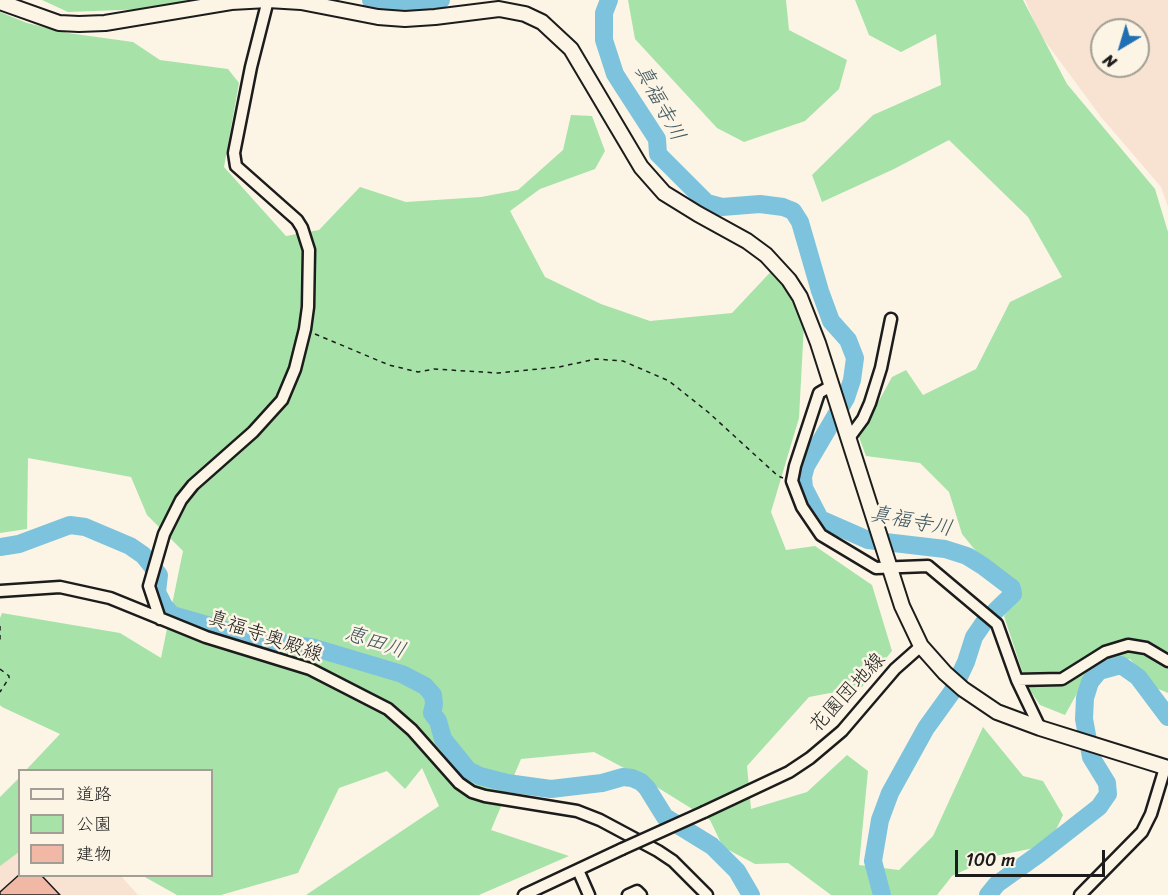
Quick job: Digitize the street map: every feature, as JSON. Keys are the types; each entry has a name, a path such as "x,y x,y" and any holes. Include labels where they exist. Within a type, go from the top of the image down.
{"main road":[{"path":"0,2 59,23 79,24 105,23 231,2 268,0 301,1 378,17 405,19 499,9 525,14 542,22 571,48 641,167 664,193 747,241 766,255 789,280 807,314 848,434 902,606 921,646 963,689 997,712 1167,768"}],"street":[{"path":"160,619 149,586 164,534 182,500 193,485 253,432 282,400 295,369 304,329 309,285 309,250 302,228 297,220 236,166 234,153 251,67 268,0"},
{"path":"848,434 863,419 870,403 882,368 891,318"},
{"path":"832,390 819,393 795,466 792,481 802,507 821,535 876,568 888,563 928,566 984,611 997,624 1017,680 1040,728"},
{"name":"真福寺奥殿線","path":"0,591 60,587 110,598 206,637 310,669 388,709 412,730 459,783 472,792 567,808 600,820 673,861 707,895"},
{"path":"1017,680 1062,679 1106,652 1128,645 1146,648 1168,661"},
{"name":"花園団地線","path":"578,870 789,772 810,758 842,730 895,669 921,646"},
{"path":"1080,895 1142,832 1151,814 1167,768"},
{"path":"524,895 578,870 589,895"},
{"path":"628,895 637,891 641,895"}],"path":[{"path":"304,329 388,365 418,372 434,369 498,373 560,367 596,359 614,359 669,381 708,412 778,476 792,481"},
{"path":"0,626 0,642"},
{"path":"0,669 9,678 0,692"}],"shaded area":[{"path":"1025,0 1168,0 1168,207 1161,187 1101,117 1039,33"},
{"path":"18,837 18,877 122,877 138,895 0,895 0,854"}],"green space":[{"path":"42,0 189,0 147,9 68,12"},
{"path":"628,0 786,0 789,30 847,60 839,89 805,121 744,142 717,128 635,39"},
{"path":"855,0 1023,0 1067,84 1155,189 1168,232 1168,693 1156,688 1130,659 1105,659 1085,679 1065,715 1040,705 1027,686 1004,616 1017,599 1021,586 979,555 962,534 949,492 920,463 866,456 859,437 892,377 906,370 923,395 976,369 1010,302 1062,277 1028,217 949,140 894,169 822,202 812,175 873,115 941,85 936,34 901,52 869,35"},
{"path":"0,12 27,23 68,33 133,42 160,60 228,69 239,83 224,167 286,236 319,230 360,187 406,202 481,197 518,190 563,150 571,115 592,116 605,151 595,169 540,189 510,211 545,277 601,304 650,321 732,313 778,264 804,324 799,418 771,512 786,550 815,546 872,585 892,651 862,687 809,697 747,766 751,809 807,792 847,755 868,771 859,865 899,870 933,836 983,727 1023,776 1043,781 1063,815 1049,845 995,856 952,876 937,895 831,895 788,863 755,864 723,847 710,820 639,776 594,752 521,759 491,830 569,856 479,895 306,895 439,806 422,768 405,789 387,771 339,788 298,873 221,895 177,895 145,877 213,877 213,769 27,769 60,734 0,705 0,618 2,613 120,633 161,658 183,551 147,515 131,477 28,458 27,529 0,533"},
{"path":"18,779 18,853 0,866 0,797"}],"building":[{"path":"18,876 43,877 60,895 0,895 0,892"}],"waterway":[{"name":"真福寺川","path":"371,0 414,4 441,0"},
{"name":"真福寺川","path":"609,0 604,13 604,40 615,74 657,139 658,154 707,203 722,207 760,204 783,207 793,211 800,222 831,321 848,340 855,358 852,380 846,398 806,466 803,477 804,488 820,519 868,540 945,549 967,556 1012,588 1013,594 985,621 974,637 966,662 952,692 926,728 890,793 880,820 873,861 882,895"},
{"name":"恵田川","path":"0,547 19,544 70,525 85,527 130,546 143,555 159,575 157,592 172,615 256,639 315,648 402,674 425,686 433,695 432,713 438,721 443,739 468,770 480,776 507,783 551,789 602,783 623,777 641,782 665,817 712,846 737,871 751,895"},
{"name":"真福寺川","path":"988,895 997,884 1099,807 1108,794 1107,783 1091,757 1084,719 1085,698 1090,682 1099,671 1121,665 1138,677 1168,717"}]}
